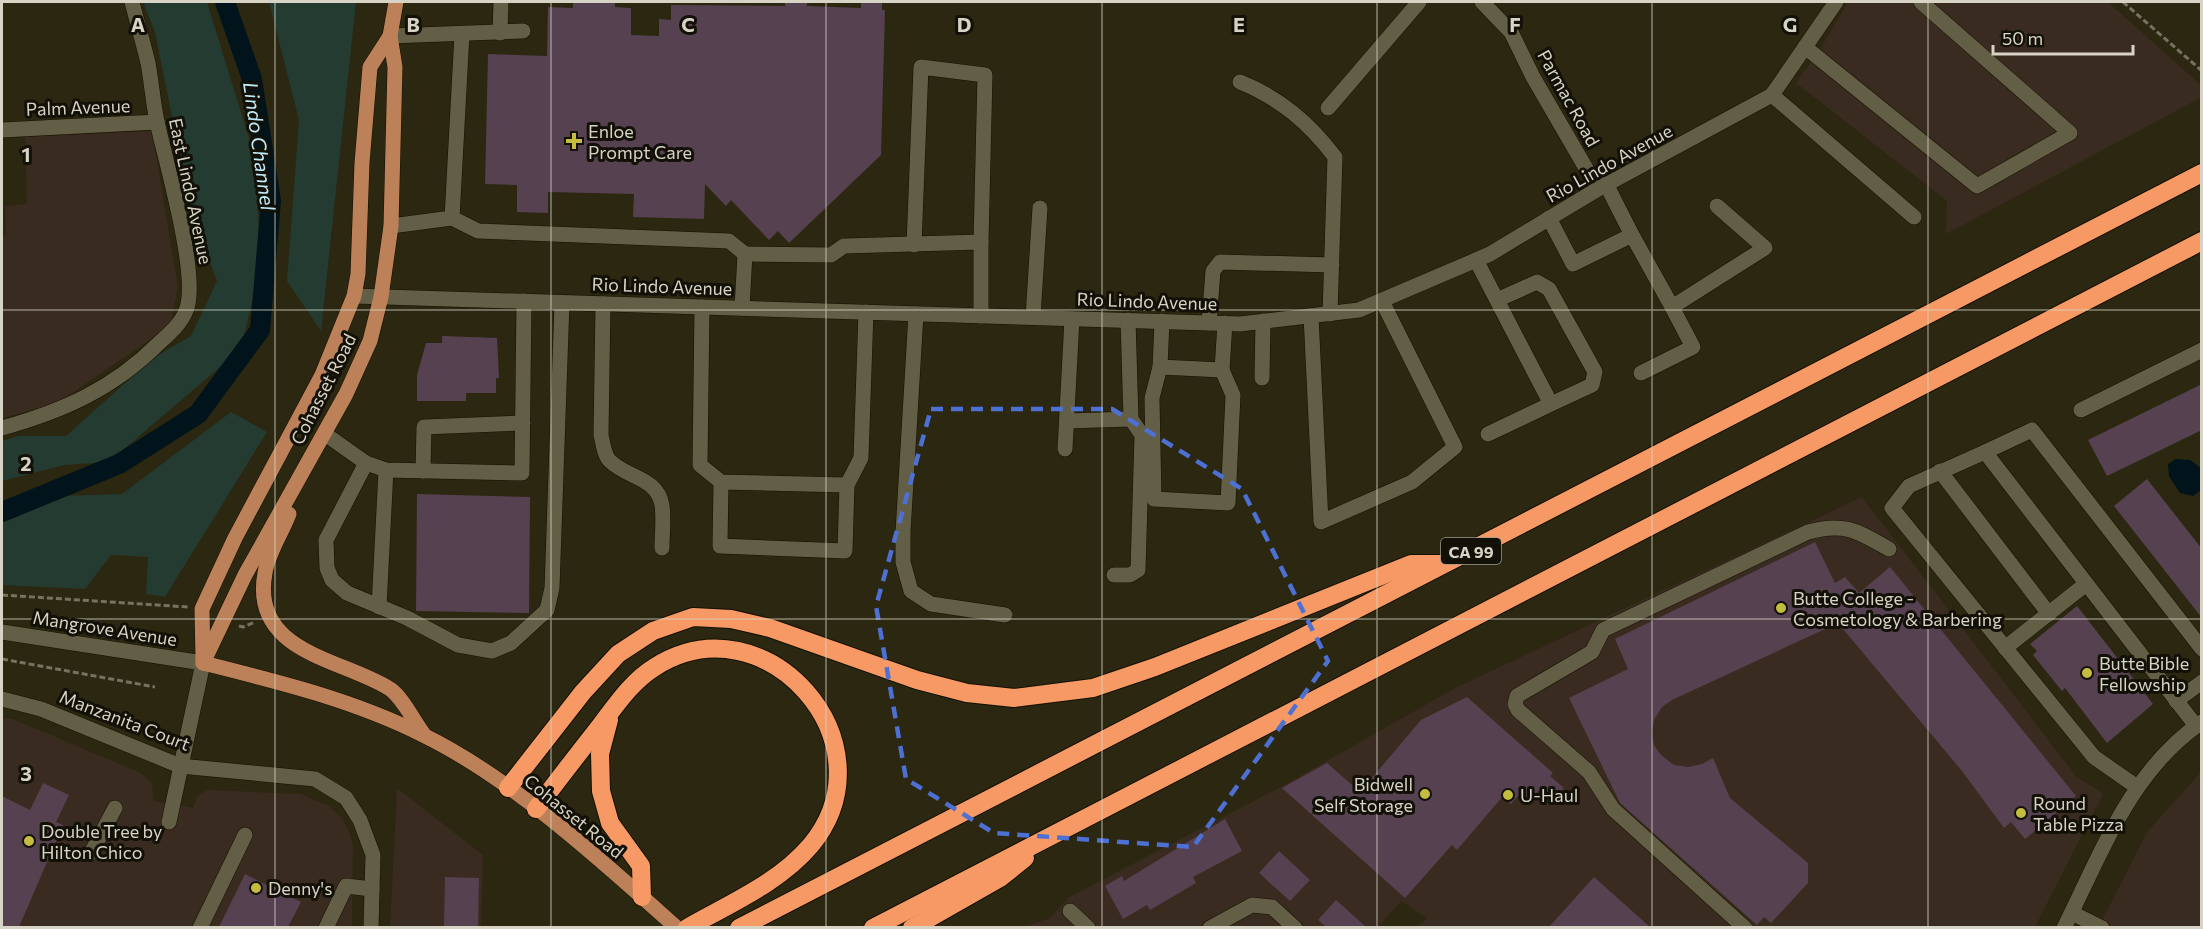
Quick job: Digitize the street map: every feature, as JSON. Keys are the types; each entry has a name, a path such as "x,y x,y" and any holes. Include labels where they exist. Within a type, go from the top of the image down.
{"highway":[{"name":"CA 99","path":"739,927 2202,173"},
{"path":"873,927 2202,241"},
{"path":"508,788 583,692 618,654 653,631 693,617 730,619 760,626 918,680 967,693 1014,699 1093,688 1155,667 1411,564 1444,564"},
{"path":"536,809 627,691 654,667 677,656 712,648 748,653 782,669 807,690 826,718 834,740 838,759 835,796 829,813 812,844 780,874 687,927"},
{"path":"611,713 600,754 602,791 610,823 640,866 642,897"},
{"path":"912,927 1000,878 1052,835"}],"main road":[{"name":"Cohasset Road","path":"203,663 245,575 325,434 362,363 381,297 390,226 394,67 390,36 396,2"},
{"name":"Cohasset Road","path":"203,663 202,609 235,538 322,375 354,296 358,274 362,163 370,67 390,36"},
{"path":"296,483 289,515 265,572 264,594 269,613 280,632 296,645 391,690 424,735"},
{"name":"Cohasset Road","path":"203,663 307,688 357,706 424,735 508,788 536,809 677,927"}],"street":[{"name":"East Lindo Avenue","path":"2,428 63,410 114,380 142,360 179,324 187,309 189,275 157,122 148,64 132,2"},
{"path":"500,33 501,2"},
{"path":"1328,108 1419,2"},
{"name":"Rio Lindo Avenue","path":"354,296 1209,323 1263,321 1359,310 1476,260 1602,186 1773,95 1836,2"},
{"path":"1805,48 1977,186 2070,133 1922,2"},
{"name":"Parmac Road","path":"1487,3 1511,32 1533,76 1632,235 1693,347 1641,373"},
{"path":"390,36 523,31"},
{"path":"452,218 462,34"},
{"path":"915,245 921,67 986,75 981,316"},
{"path":"1240,82 1268,93 1294,112 1335,157 1330,314"},
{"path":"1773,95 1914,217"},
{"name":"Palm Avenue","path":"2,130 157,122"},
{"path":"1672,307 1765,248 1717,206"},
{"path":"1033,317 1040,208"},
{"path":"390,226 452,218 478,231 729,241 745,254 831,255 844,246 981,242"},
{"path":"1549,218 1574,264 1632,235"},
{"path":"742,308 745,254"},
{"path":"1476,260 1551,404"},
{"path":"1209,323 1213,271 1220,262 1332,265"},
{"path":"1488,434 1592,385 1595,372 1550,289 1537,282 1497,300"},
{"path":"325,434 366,463 386,470 522,473 524,301"},
{"path":"1311,316 1321,522 1412,482 1455,447 1382,301"},
{"path":"366,463 326,540 327,568 332,580 347,593 458,645 492,651 511,643 547,610 552,588 562,303"},
{"path":"603,304 601,435 604,449 609,460 644,479 655,490 662,504 662,548"},
{"path":"702,307 700,465 721,482 847,485"},
{"path":"721,482 720,546 845,551 847,485 861,458 866,312"},
{"path":"916,314 903,562 911,591 931,604 1005,615"},
{"path":"1065,449 1072,319"},
{"path":"1128,320 1131,419 1142,435 1148,454 1154,498 1228,503 1233,395 1222,370 1225,323"},
{"path":"1114,575 1130,575 1138,570 1152,399 1160,367 1162,321"},
{"path":"1262,378 1263,321"},
{"path":"2081,410 2202,350"},
{"path":"1160,367 1222,370"},
{"path":"1067,421 1131,419"},
{"path":"423,471 424,427 523,423"},
{"path":"2137,787 2094,757 1892,508 1909,486 2032,430 2202,649"},
{"path":"1985,452 2176,701 2199,724 2158,759 2137,787 2064,927"},
{"path":"379,607 386,470"},
{"path":"1940,471 2049,614"},
{"path":"1745,927 1613,809 1589,772 1518,710 1515,704 1517,696 1592,652 1603,630 1808,532 1829,526 1850,528 1889,549"},
{"path":"2006,648 2086,584"},
{"name":"Mangrove Avenue","path":"2,632 203,663"},
{"path":"169,822 203,663"},
{"path":"2176,701 2202,682"},
{"name":"Manzanita Court","path":"2,699 41,709 180,766 315,779 346,798 360,820 373,855 371,927"},
{"path":"91,853 114,808"},
{"path":"200,927 245,835"},
{"path":"326,927 346,886 372,889"},
{"path":"1210,927 1252,905 1272,907 1295,927"},
{"path":"1070,911 1088,927"},
{"path":"2072,913 2102,927"}],"path":[{"path":"2122,2 2202,71"},
{"path":"2,596 168,608 182,605"},
{"path":"2,659 154,687"}],"highlighted area":[{"path":"931,409 1112,409 1242,489 1328,661 1193,847 994,833 906,779 876,606"}],"shaded area":[{"path":"1848,2 2108,2 2201,85 2202,97 1946,234 1947,201 1796,83 1822,46"},
{"path":"152,131 178,287 170,326 56,404 2,418 2,236 6,235 5,206 27,204 25,137"},
{"path":"2176,459 2190,460 2201,468 2201,490 2193,496 2180,493 2169,476 2168,464"},
{"path":"1862,497 2076,776 2103,794 2035,927 1416,928 1427,918 1401,901 1378,927 1022,928 1050,918 1069,897 1277,789 1457,687"},
{"path":"2,718 13,719 141,773 152,783 154,801 193,808 198,795 208,790 301,794 329,806 342,818 350,834 353,847 352,927 2,927"},
{"path":"2201,772 2201,927 2098,928 2148,831"},
{"path":"397,788 483,855 481,927 390,928"}],"green space":[{"path":"143,2 207,2 256,161 260,268 241,349 109,462 65,465 2,481 2,441 19,436 66,436 153,358 191,336 217,281 191,212 155,32"},
{"path":"269,2 356,2 321,331 287,281 299,120"},
{"path":"231,412 267,432 165,597 146,594 148,557 111,555 85,589 2,585 2,519 57,496 122,494"}],"building":[{"path":"615,2 615,7 631,8 631,35 659,36 659,19 671,20 671,5 785,6 785,2 807,2 807,6 861,8 861,2 882,2 882,10 885,10 881,155 789,243 778,231 769,240 731,200 726,206 705,184 704,219 633,217 634,194 548,192 548,213 517,212 517,185 485,184 488,54 547,56 548,7 573,8 573,3"},
{"path":"442,336 497,338 499,378 496,378 496,393 466,393 466,401 417,401 417,375 426,343 442,343"},
{"path":"2202,384 2202,430 2107,476 2088,440"},
{"path":"2147,479 2202,549 2202,618 2114,506"},
{"path":"417,494 530,497 529,613 416,611"},
{"path":"1815,542 1835,583 1845,577 1859,593 1890,567 2076,796 2025,839 2011,822 2004,828 1962,771 1838,623 1672,700 1662,707 1654,720 1652,733 1654,745 1661,755 1674,765 1688,767 1702,764 1713,758 1730,798 1808,863 1808,883 1771,923 1764,917 1757,925 1620,803 1569,698 1628,669 1615,639"},
{"path":"2077,606 2153,704 2107,743 2065,688 2062,691 2033,655 2037,651 2030,644"},
{"path":"1467,697 1553,773 1550,776 1564,788 1552,802 1539,790 1530,800 1521,793 1511,804 1503,796 1457,850 1452,845 1405,898 1312,815 1315,811 1311,814 1282,788 1327,763 1360,792 1421,720"},
{"name":"Double Tree by Hilton Chico","path":"43,783 69,795 56,822 63,825 19,927 2,927 2,796 30,810"},
{"path":"1225,819 1242,851 1193,877 1196,883 1150,910 1147,905 1123,919 1105,886 1122,876 1124,881"},
{"path":"1279,851 1310,880 1290,901 1259,873"},
{"name":"Denny's","path":"245,874 301,902 288,927 219,927"},
{"path":"445,877 479,878 478,927 444,927"},
{"path":"1594,877 1650,927 1549,927"},
{"path":"1336,900 1366,927 1326,927 1318,920"}],"waterway":[{"name":"Lindo Channel","path":"2,512 119,464 198,414 260,330 271,201 252,79 225,2"}],"place":[{"name":"Enloe Prompt Care","path":"574,141"},
{"name":"Butte College - Cosmetology & Barbering","path":"1781,608"},
{"name":"Butte Bible Fellowship","path":"2087,673"},
{"name":"Bidwell Self Storage","path":"1425,794"},
{"name":"U-Haul","path":"1508,795"},
{"name":"Round Table Pizza","path":"2021,813"},
{"name":"Double Tree by Hilton Chico","path":"29,841"},
{"name":"Denny's","path":"256,888"}]}
